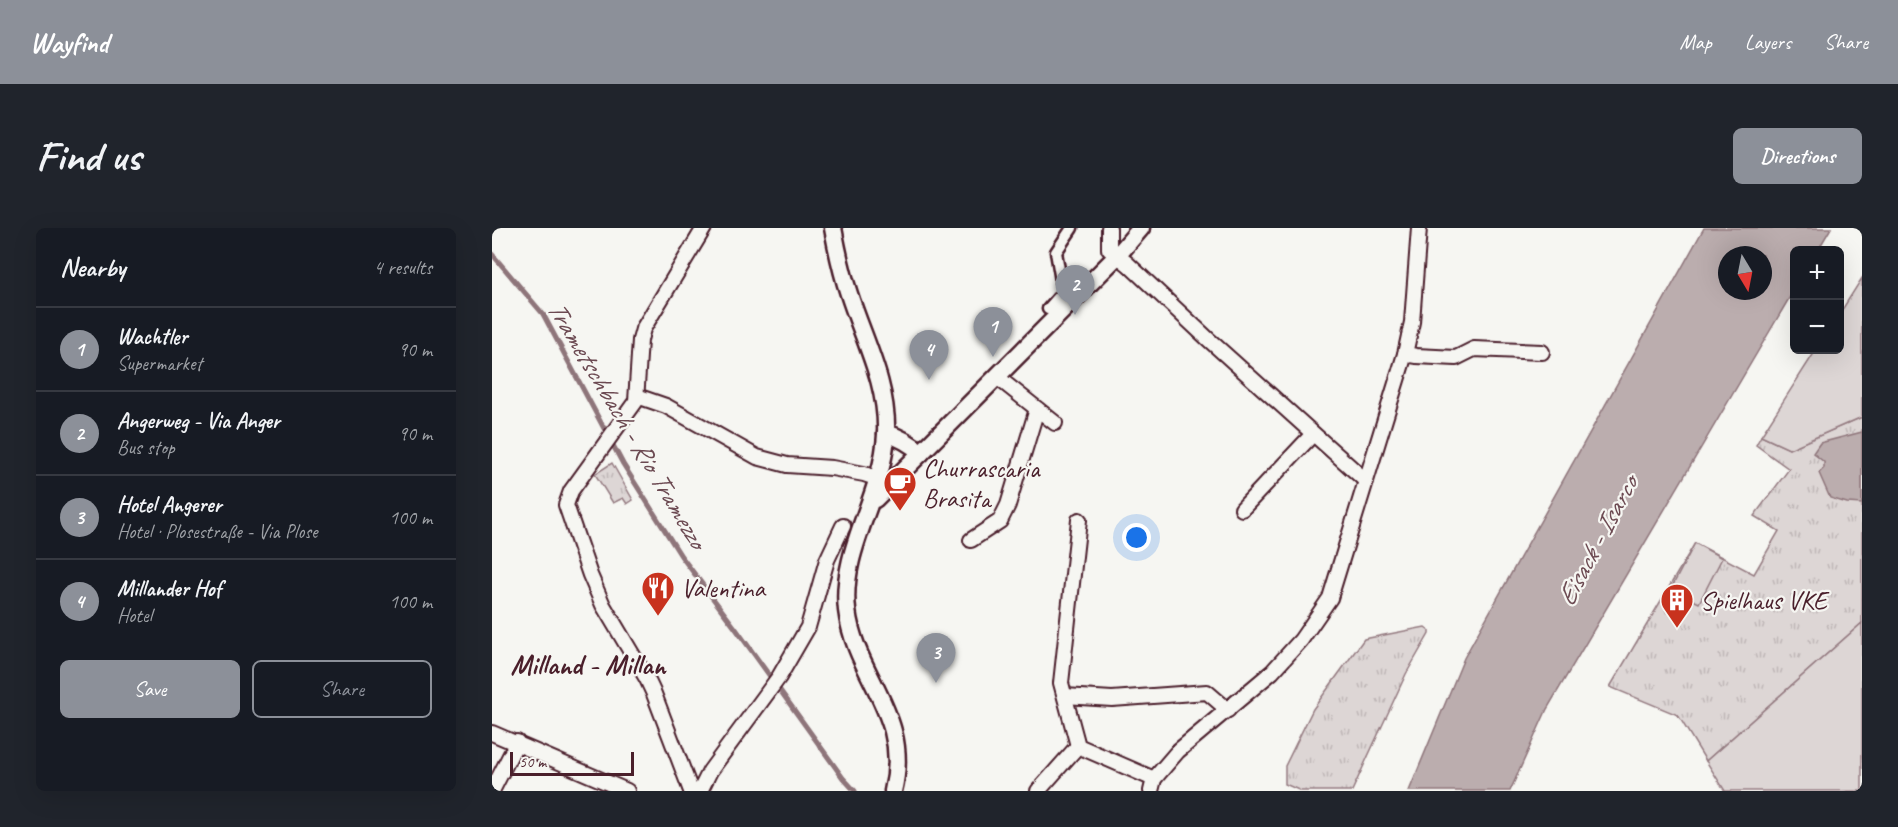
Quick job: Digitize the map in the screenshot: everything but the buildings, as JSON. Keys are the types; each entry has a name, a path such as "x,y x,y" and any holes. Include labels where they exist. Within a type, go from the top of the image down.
{"street":[{"path":"691,791 654,694 603,605 566,505 571,491 600,449 633,408 637,396 640,340 643,329 704,228"},
{"path":"833,228 849,294 884,398 886,433 879,479 856,542 846,588 847,612 855,642 886,709 895,737 897,764 893,791"},
{"path":"1048,309 1063,292 1056,252 1072,228"},
{"path":"1109,228 1109,249 1366,481"},
{"path":"871,504 1117,256 1141,228"},
{"path":"1079,520 1061,683 1078,746 1153,785 1178,751 1272,672 1301,640 1330,598 1405,354 1412,322 1419,228"},
{"path":"1405,354 1456,357 1473,349 1542,352"},
{"path":"998,377 1055,423"},
{"path":"637,396 666,406 757,457 787,465 832,468 879,479"},
{"path":"971,540 1000,520 1008,505 1037,409"},
{"path":"886,433 897,436 916,447 921,453"},
{"path":"1242,509 1313,434"},
{"path":"700,791 710,771 779,677 808,627 827,560 843,526"},
{"path":"1065,696 1112,699 1207,692 1228,710"},
{"path":"492,733 518,742 627,791"},
{"path":"492,791 496,775 518,742"},
{"path":"1038,791 1078,746"}],"green space":[{"path":"1862,278 1862,417 1789,449 1761,436 1813,354 1844,354 1844,307"},
{"path":"1862,417 1862,623 1706,761 1678,715 1610,687 1695,543 1754,574 1779,531 1754,516 1789,469 1756,445 1761,436 1789,449"},
{"path":"612,463 633,500 627,504 623,498 613,503 595,474"},
{"path":"1695,543 1722,558 1699,603 1671,589"},
{"path":"1862,623 1862,791 1725,791 1706,761"},
{"path":"1425,627 1429,630 1429,634 1406,674 1352,791 1301,791 1285,784 1285,766 1313,709 1364,639"}],"water":[{"name":"Eisack - Isarco","path":"1704,228 1831,228 1820,246 1790,246 1790,297 1547,709 1510,791 1409,791 1464,658"},
{"path":"1862,432 1862,504 1830,498 1819,473 1824,468 1824,462 1813,453 1820,443"}],"waterway":[{"name":"Trametschbach - Rio Tramezzo","path":"492,254 543,314 623,464 681,556 843,778 855,791"}],"place":[{"name":"Angerweg - Via Anger","path":"1075,315"},
{"name":"Wachtler","path":"993,357"},
{"name":"Millander Hof","path":"929,380"},
{"name":"Churrascaria Brasita","path":"900,512"},
{"name":"Valentina","path":"658,617"},
{"name":"Spielhaus VKE","path":"1677,629"},
{"name":"Hotel Angerer","path":"936,683"}],"district":[{"name":"Milland - Millan","path":"588,664"}]}
